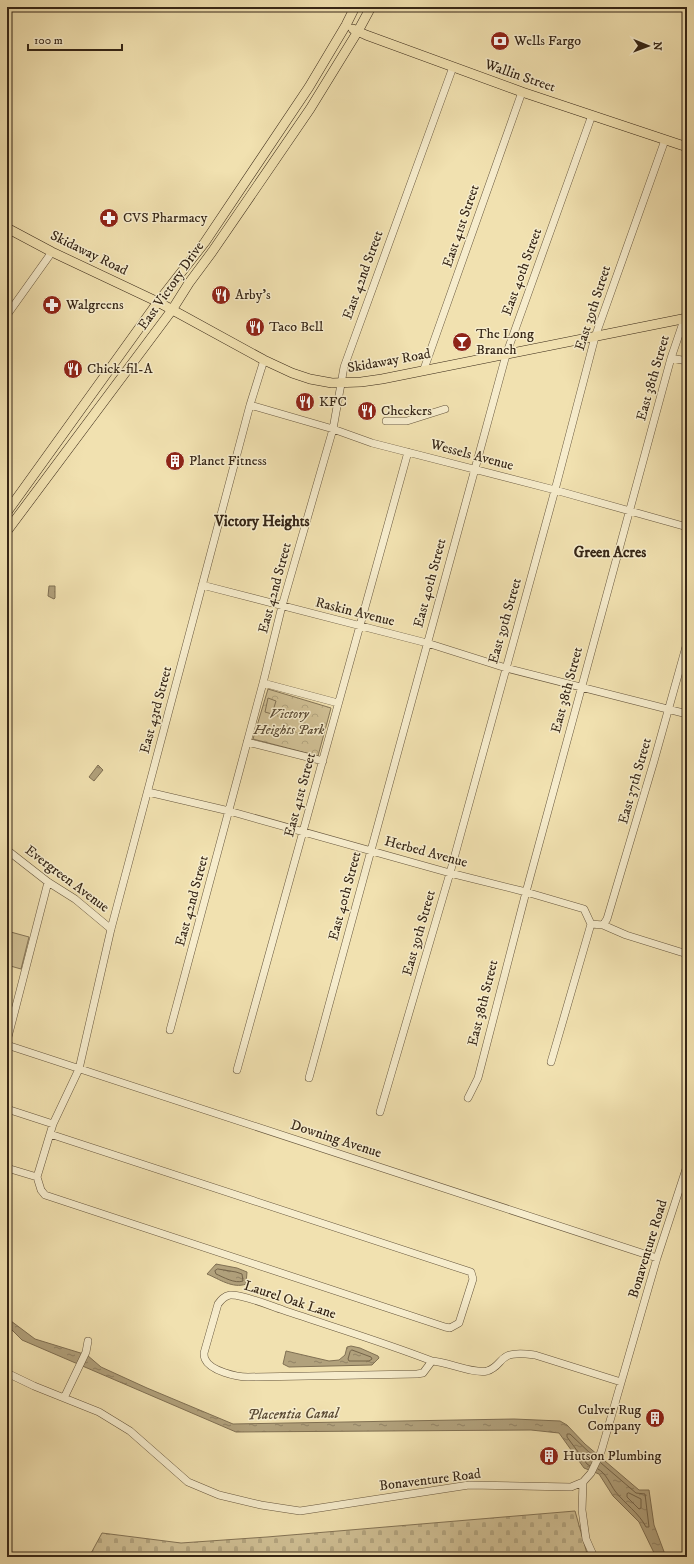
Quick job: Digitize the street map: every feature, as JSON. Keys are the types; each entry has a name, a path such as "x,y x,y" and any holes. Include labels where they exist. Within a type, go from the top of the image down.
{"main road":[{"name":"East Victory Drive","path":"7,512 158,302 205,242 309,86 346,25 355,7"},
{"name":"East Victory Drive","path":"7,531 172,310 189,283 216,247 310,109 371,7"},
{"name":"Wallin Street","path":"346,25 358,31 522,92 687,147"},
{"name":"Skidaway Road","path":"7,228 52,252 158,302 264,360 292,373 310,379 332,383 366,382 424,369 506,355 595,337 686,316"}],"street":[{"name":"East 42nd Street","path":"170,1030 263,684 282,606 333,429 344,367 453,67"},
{"name":"East 41st Street","path":"424,369 522,92"},
{"name":"East 40th Street","path":"309,1078 506,355 592,115"},
{"name":"East 39th Street","path":"380,1112 450,872 556,490 595,337 665,140"},
{"path":"7,315 52,252"},
{"name":"East 38th Street","path":"468,1098 478,1078 581,686 671,358 686,316"},
{"path":"671,358 687,361"},
{"name":"East 43rd Street","path":"36,1177 53,1124 79,1069 111,929 250,405 264,360"},
{"name":"Wessels Avenue","path":"250,405 333,429 372,443 556,490 629,512 687,527"},
{"path":"386,421 407,421 445,409"},
{"name":"East 41st Street","path":"237,1070 408,452"},
{"name":"Raskin Avenue","path":"202,585 360,627 427,643 506,668 687,714"},
{"name":"East 37th Street","path":"603,925 607,919 612,904 687,643"},
{"path":"263,684 338,703"},
{"path":"247,742 323,761"},
{"name":"Herbed Avenue","path":"148,792 229,811 304,831 370,851 526,892 584,909 591,924"},
{"name":"Evergreen Avenue","path":"7,850 48,882 75,899 111,929"},
{"path":"7,1041 48,882"},
{"path":"551,1062 591,924 603,925 626,935 687,954"},
{"name":"Downing Avenue","path":"7,1045 658,1258"},
{"path":"7,1109 53,1124"},
{"path":"7,1168 36,1177 41,1190 45,1195 445,1327 450,1328 459,1323 472,1279 471,1272 50,1134"},
{"name":"Bonaventure Road","path":"7,1373 99,1412 130,1431 188,1482 219,1495 261,1504 300,1511 469,1485 571,1487 583,1482 591,1473 601,1452 658,1258 687,1166"},
{"name":"Laurel Oak Lane","path":"432,1361 423,1373 417,1374 237,1377 210,1365 205,1359 204,1353 218,1304 223,1298 230,1295 239,1296 274,1307 432,1361 465,1369 486,1371 496,1368 507,1356 524,1353 535,1355 621,1382"},
{"path":"64,1398 86,1352 88,1341"},
{"path":"583,1482 582,1510 586,1539 594,1557"}],"green space":[{"name":"Victory Heights Park","path":"268,689 331,708 318,756 253,739"},
{"path":"268,698 276,701 272,714 265,712"},
{"path":"7,931 29,937 21,969 7,965"},
{"path":"575,1511 588,1557 89,1557 102,1533 181,1543"}],"water":[{"path":"49,586 55,586 54,599 48,596"},
{"path":"98,765 103,770 94,781 89,777"},
{"path":"216,1264 237,1268 247,1272 246,1284 231,1284 207,1274"},
{"path":"7,1318 35,1339 87,1355 101,1367 233,1424 514,1419 560,1421 567,1425 585,1444 639,1490 649,1490 654,1525 666,1557 656,1557 639,1522 613,1496 599,1474 584,1468 559,1433 531,1430 236,1432 22,1340 7,1325"},
{"path":"351,1346 360,1348 378,1356 379,1358 372,1365 289,1367 283,1364 286,1351 329,1361 339,1360 345,1355 347,1347"}],"place":[{"name":"Wells Fargo","path":"500,41"},
{"name":"CVS Pharmacy","path":"109,218"},
{"name":"Arby's","path":"221,295"},
{"name":"Walgreens","path":"52,305"},
{"name":"Taco Bell","path":"255,327"},
{"name":"The Long Branch","path":"462,342"},
{"name":"Chick-fil-A","path":"73,369"},
{"name":"KFC","path":"305,402"},
{"name":"Checkers","path":"367,411"},
{"name":"Planet Fitness","path":"175,461"},
{"name":"Culver Rug Company","path":"655,1418"},
{"name":"Hutson Plumbing","path":"549,1456"}],"district":[{"name":"Victory Heights","path":"262,521"},
{"name":"Green Acres","path":"610,552"}],"water label":[{"name":"Placentia Canal","path":"293,1414"}]}
